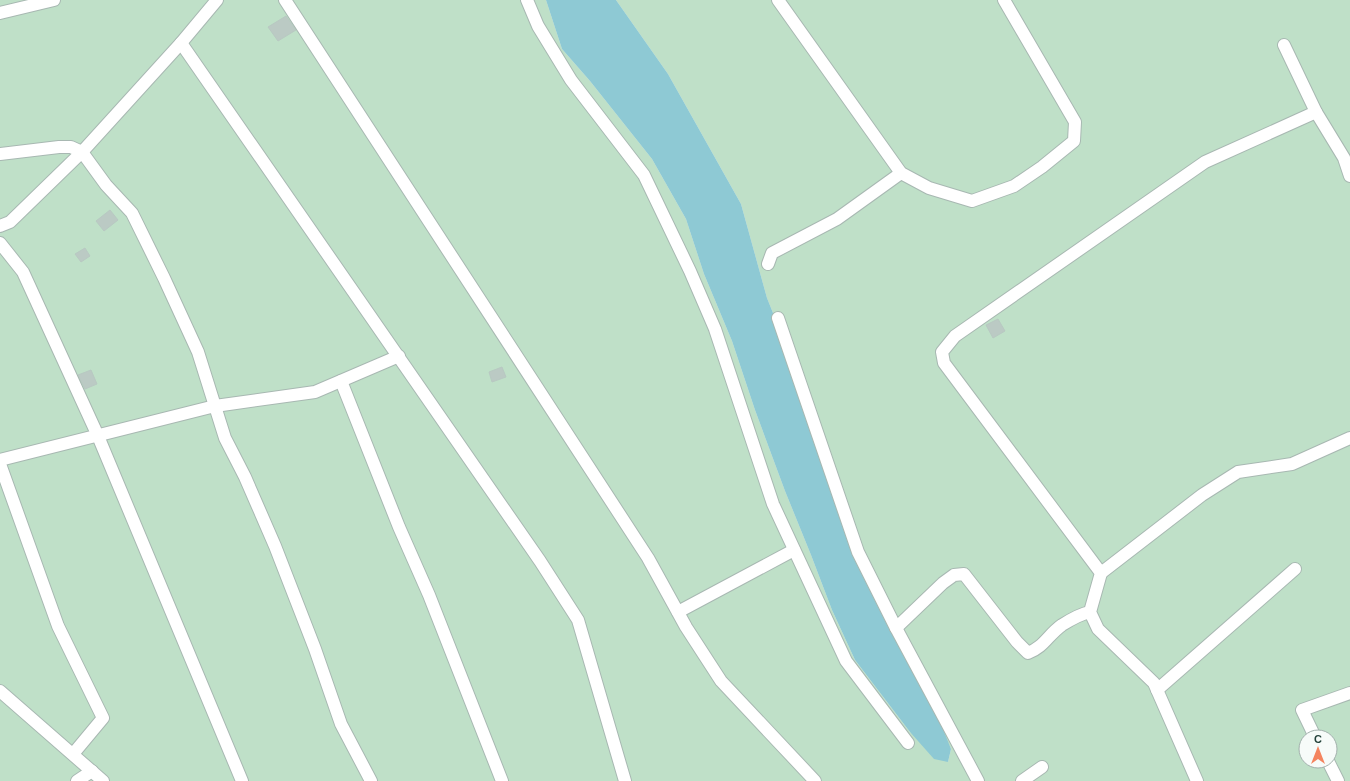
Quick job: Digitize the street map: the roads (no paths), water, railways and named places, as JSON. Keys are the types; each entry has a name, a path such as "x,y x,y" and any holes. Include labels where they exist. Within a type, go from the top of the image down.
{"lane":[{"path":"0,13 54,0"},
{"path":"0,226 10,222 82,152 181,43 217,0"},
{"path":"285,0 602,486 648,558 686,627 721,681 815,781"},
{"path":"527,0 538,26 571,80 644,175 690,271 715,329 773,504 794,550 846,661 908,743"},
{"path":"778,0 901,173 929,188 972,201 1014,186 1042,167 1074,141 1075,122 1004,0"},
{"path":"181,43 399,356 540,561 578,620 625,781"},
{"path":"1284,45 1316,112 1344,158 1350,176"},
{"path":"1101,573 944,363 942,352 955,336 1205,162 1316,112"},
{"path":"0,154 71,147 82,152 106,185 132,213 198,352 225,438 245,477 275,546 304,619 341,724 371,781"},
{"path":"768,264 772,253 836,219 901,173"},
{"path":"0,243 23,272 98,436 242,781"},
{"path":"778,318 858,552 896,628 978,781"},
{"path":"0,460 215,406 315,392 399,356"},
{"path":"341,381 399,527 429,596 502,781"},
{"path":"1197,781 1154,683 1098,629 1090,612 1101,573 1202,494 1238,472 1292,464 1350,438"},
{"path":"0,464 58,626 103,718 73,754"},
{"path":"678,612 794,550"},
{"path":"1157,690 1295,569"},
{"path":"896,628 954,575 964,574 1017,642 1028,653 1037,650 1061,626 1082,614 1090,612"},
{"path":"0,691 103,781"},
{"path":"1312,729 1302,710 1350,693"},
{"path":"1022,781 1042,767"},
{"path":"1332,769 1338,781"},
{"path":"77,781 92,771"}],"water":[{"path":"546,0 616,0 668,74 741,204 767,298 789,353 849,530 939,719 951,749 948,762 934,759 910,732 855,660 832,610 785,491 755,410 732,341 704,274 686,219 652,159 590,81 562,49"}]}
